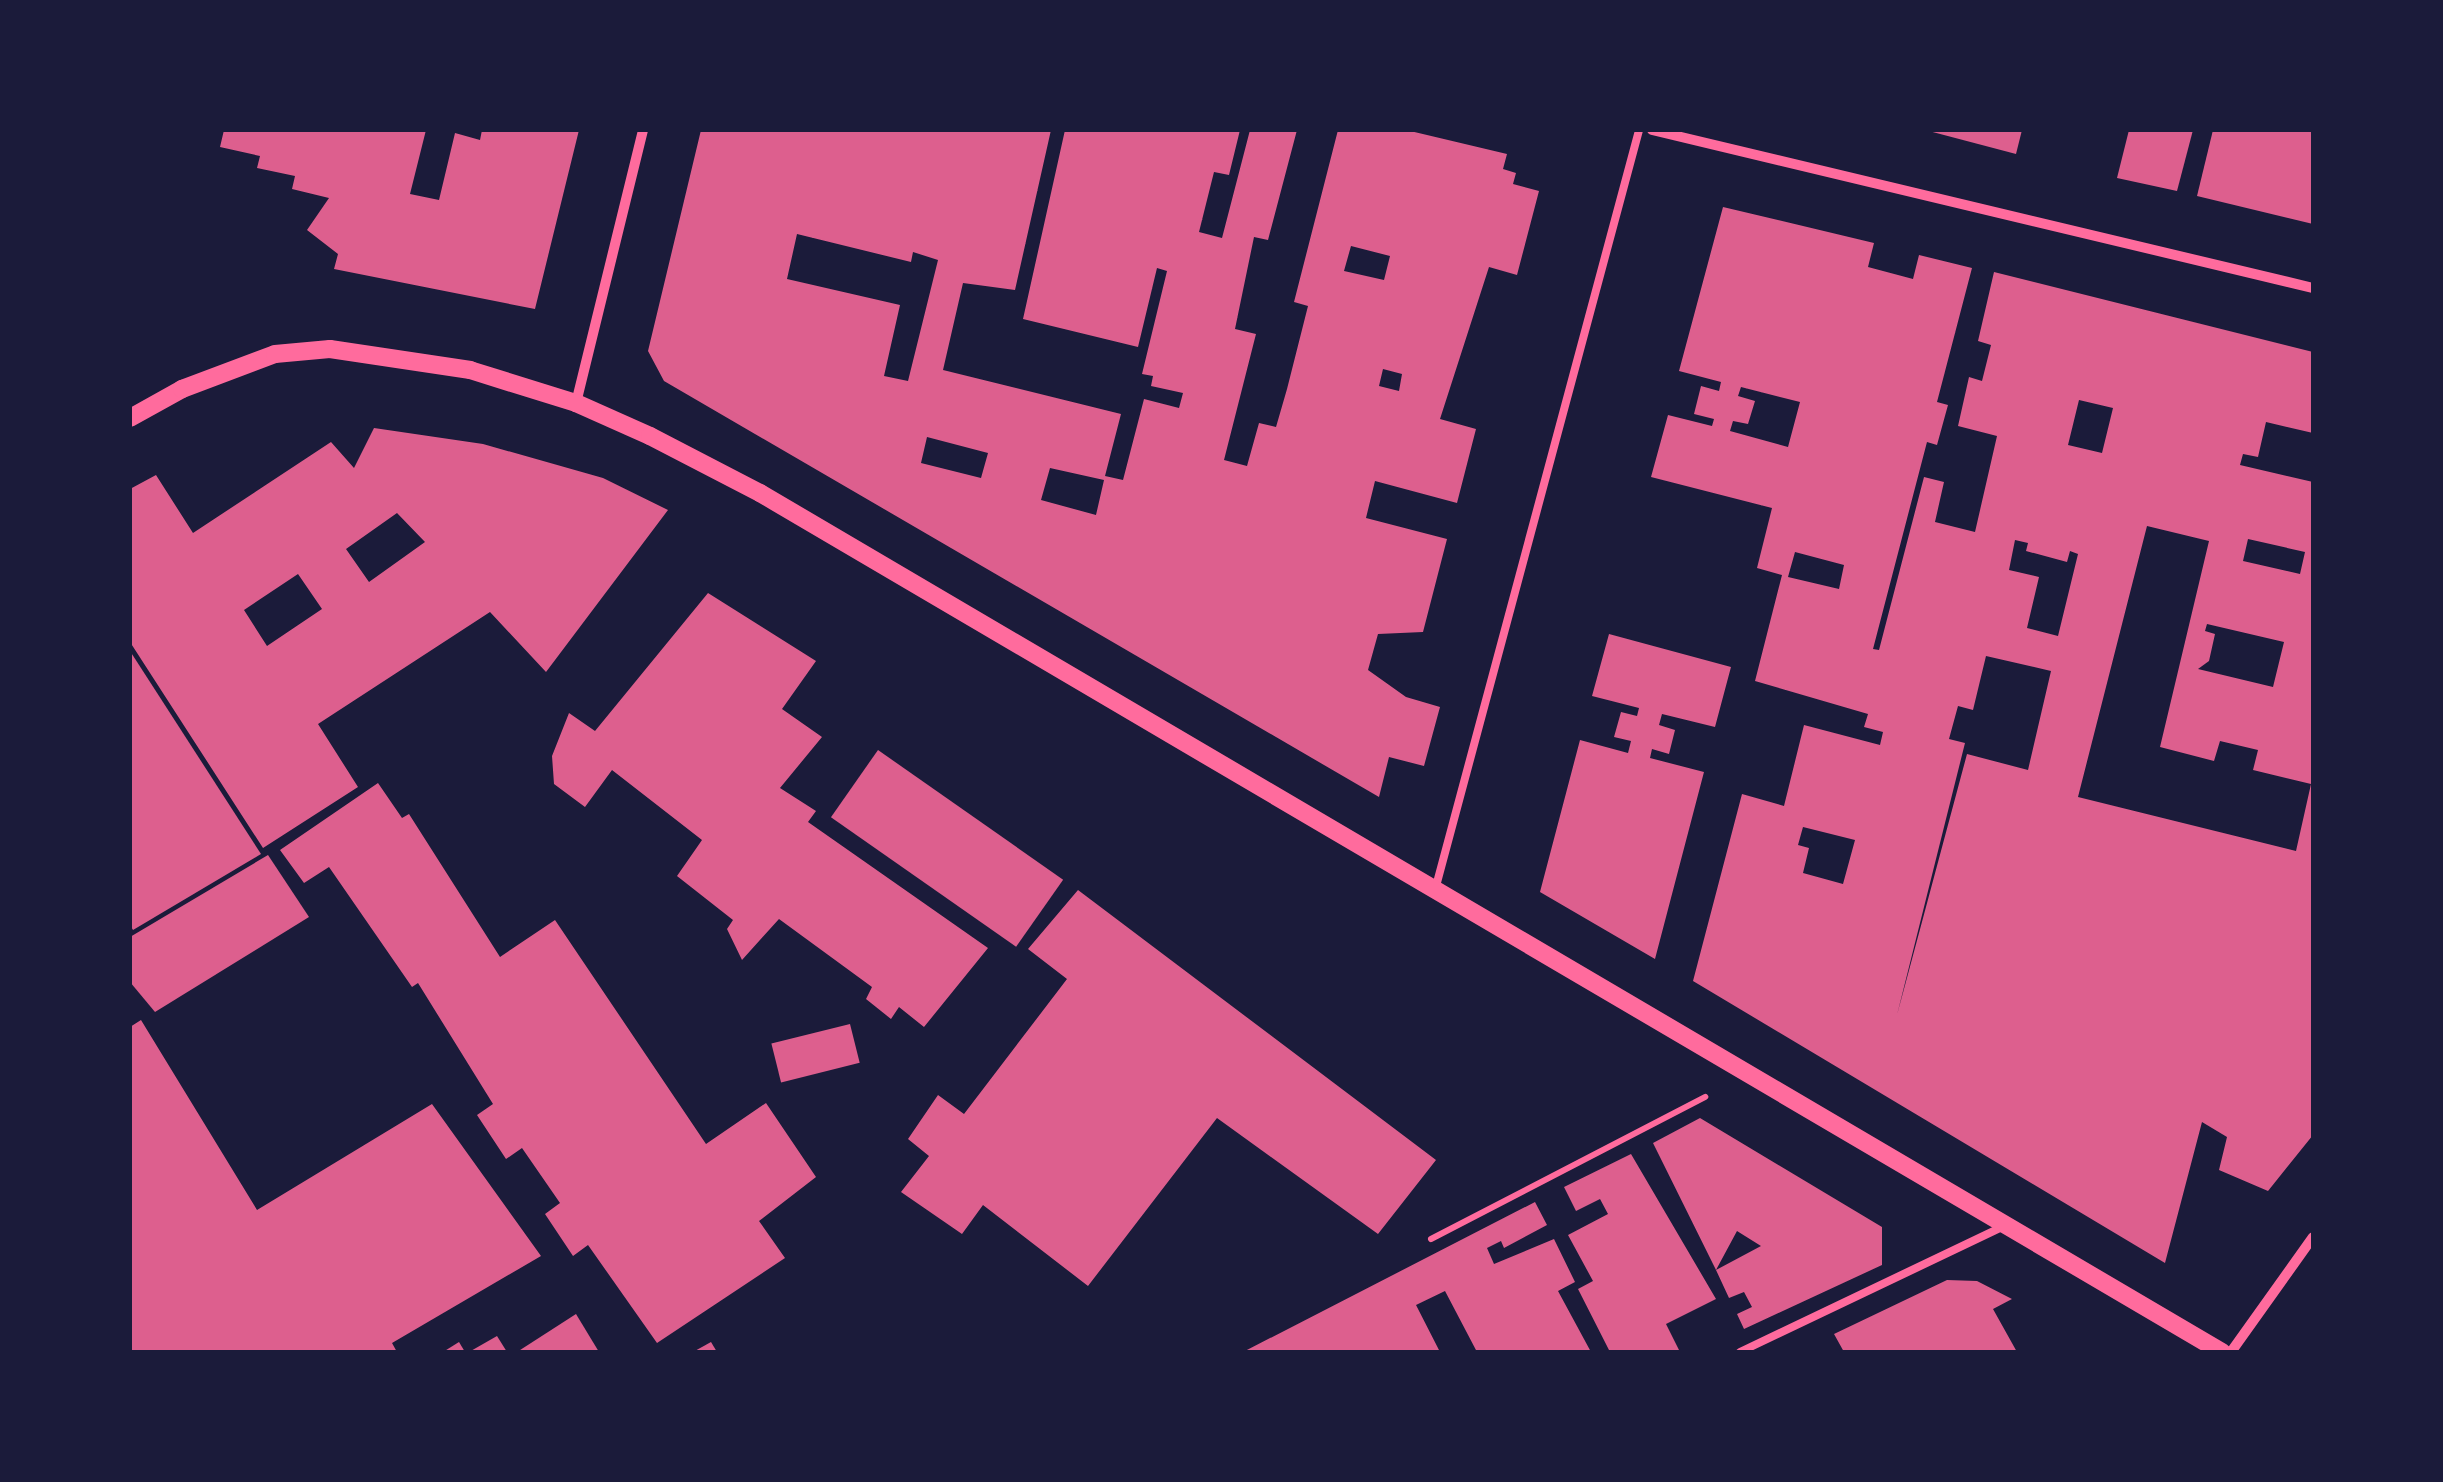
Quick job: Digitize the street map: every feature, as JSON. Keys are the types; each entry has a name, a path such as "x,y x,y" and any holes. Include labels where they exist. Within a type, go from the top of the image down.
{"street":[{"path":"576,403 643,130"},
{"path":"1652,130 2313,288"},
{"path":"130,418 182,389 276,354 330,349 470,370 576,403 760,493 2222,1352"},
{"path":"2231,1352 2313,1237"}],"lane":[{"path":"1435,890 1639,130"},
{"path":"1740,1352 2006,1225"}],"path":[{"path":"1431,1239 1745,1073"}],"building":[{"path":"224,130 426,130 410,194 439,200 455,133 480,140 482,130 579,130 535,309 334,269 338,254 307,230 329,198 292,189 295,176 257,168 260,156 220,147"},
{"path":"701,130 1051,130 1015,290 963,283 943,370 1121,414 1105,476 1123,480 1144,399 1179,408 1183,393 1151,386 1153,376 1142,374 1167,271 1157,268 1138,347 1023,319 1065,130 1240,130 1229,175 1214,172 1199,232 1222,238 1250,130 1297,130 1268,240 1254,237 1235,329 1256,334 1224,460 1247,466 1259,423 1276,427 1287,389 1308,306 1294,302 1338,130 1406,130 1507,154 1503,169 1516,173 1513,184 1539,191 1517,275 1489,267 1440,419 1476,429 1457,503 1375,481 1366,518 1447,539 1423,632 1378,634 1368,670 1406,697 1440,707 1424,766 1389,757 1379,797 664,381 648,351","holes":["797,234 911,262 913,252 938,260 908,381 884,376 900,305 787,279","1351,246 1390,256 1384,280 1344,271","1383,369 1402,374 1399,391 1379,386","927,437 988,453 981,478 921,463","1050,468 1104,480 1096,515 1041,500"]},
{"path":"1925,130 2022,130 2016,154"},
{"path":"2129,130 2193,130 2177,191 2117,178"},
{"path":"2213,130 2313,130 2313,224 2197,196"},
{"path":"1723,207 1874,243 1868,267 1913,279 1919,255 1972,268 1937,402 1948,405 1937,445 1927,442 1873,649 1879,650 1924,477 1944,482 1935,522 1975,532 1997,436 1958,426 1969,377 1982,381 1991,345 1978,341 1994,272 2313,352 2313,433 2266,422 2258,457 2243,454 2240,465 2313,482 2313,1135 2268,1191 2219,1170 2227,1137 2202,1122 2165,1263 1693,981 1742,794 1784,806 1804,725 1880,745 1883,732 1864,727 1868,714 1755,681 1782,575 1757,568 1772,508 1651,477 1668,415 1712,426 1714,419 1694,414 1701,386 1719,391 1721,382 1679,371","holes":["1741,387 1800,402 1788,447 1730,431 1733,421 1748,424 1755,401 1738,396","2079,400 2113,408 2102,453 2068,445","2147,526 2209,541 2160,747 2214,761 2220,741 2258,750 2253,770 2311,784 2296,851 2078,797","2248,539 2305,552 2300,574 2243,561","2015,540 2028,543 2026,551 2067,562 2070,551 2078,554 2058,636 2027,628 2039,577 2009,570","1795,552 1844,565 1839,589 1788,577","2207,624 2284,642 2273,687 2198,669 2209,661 2215,634 2205,631","1986,656 2051,671 2028,770 1967,754 1897,1015 1965,743 1949,739 1958,706 1973,710","1803,827 1855,840 1843,884 1803,873 1809,848 1798,845"]},
{"path":"374,428 483,444 603,478 668,510 546,672 490,612 318,724 358,787 263,848 130,642 130,489 156,475 193,533 331,442 354,468","holes":["397,513 425,542 369,582 346,549","298,574 322,609 267,646 244,610"]},
{"path":"708,593 816,661 782,709 822,737 780,788 816,811 808,822 988,948 924,1027 899,1007 891,1019 866,999 872,987 779,919 742,960 727,929 733,920 677,876 702,840 612,770 585,807 554,784 552,756 569,713 595,731"},
{"path":"1609,634 1731,667 1715,727 1662,714 1659,725 1675,730 1669,754 1652,749 1650,758 1704,772 1655,959 1540,892 1580,740 1628,753 1631,741 1614,737 1621,712 1637,716 1639,708 1592,696"},
{"path":"130,651 261,854 133,930 130,925"},
{"path":"878,750 1063,880 1016,947 831,817"},
{"path":"378,783 402,818 409,814 500,957 555,920 706,1144 766,1103 816,1177 759,1221 785,1258 657,1343 588,1245 573,1256 545,1214 560,1203 522,1148 506,1159 477,1115 493,1104 418,983 412,987 329,867 304,883 280,850"},
{"path":"268,855 309,917 155,1012 130,982 130,937"},
{"path":"1078,890 1436,1160 1378,1234 1217,1118 1088,1286 983,1205 962,1234 901,1192 929,1156 908,1139 938,1095 964,1114 1067,979 1028,949"},
{"path":"141,1020 257,1210 432,1104 541,1256 392,1343 397,1352 130,1352 130,1027"},
{"path":"850,1024 860,1063 781,1082 771,1044"},
{"path":"1700,1118 1882,1227 1882,1265 1744,1329 1737,1314 1752,1307 1744,1292 1729,1298 1653,1143","holes":["1737,1231 1761,1246 1716,1270"]},
{"path":"1631,1154 1716,1299 1666,1324 1680,1352 1610,1352 1578,1289 1593,1281 1568,1235 1608,1214 1600,1199 1576,1211 1564,1187"},
{"path":"1535,1202 1547,1225 1504,1248 1501,1241 1487,1248 1494,1264 1554,1239 1575,1282 1558,1291 1591,1352 1477,1352 1445,1291 1416,1305 1440,1352 1243,1352"},
{"path":"1947,1280 1977,1281 2012,1299 1993,1309 2017,1352 1844,1352 1834,1334"},
{"path":"576,1314 599,1352 517,1352"},
{"path":"497,1336 507,1352 469,1352"},
{"path":"459,1342 465,1352 443,1352"},
{"path":"711,1342 717,1352 693,1352"}]}
